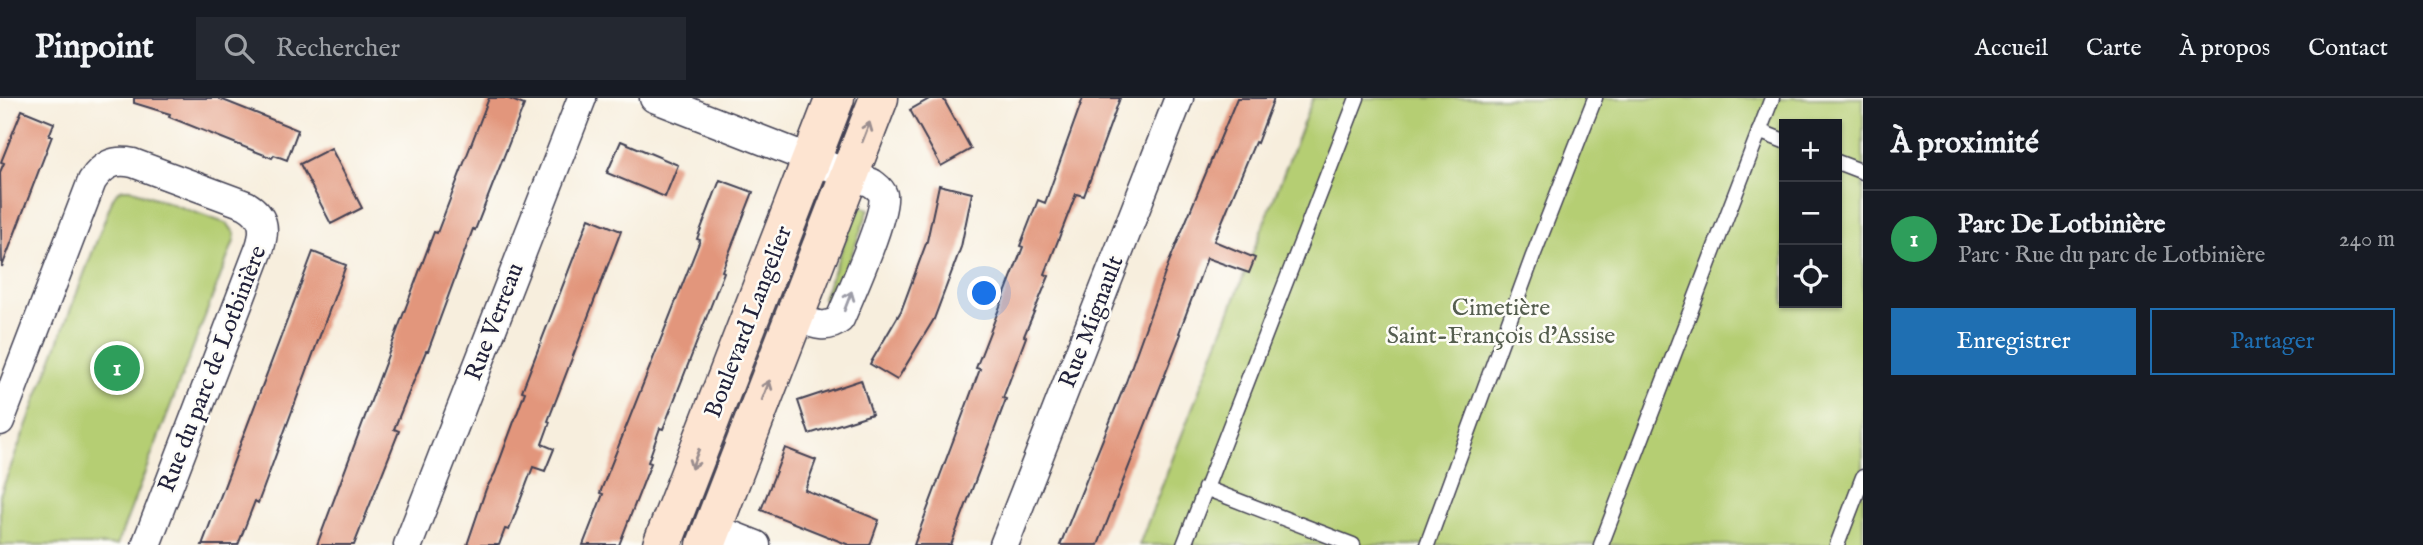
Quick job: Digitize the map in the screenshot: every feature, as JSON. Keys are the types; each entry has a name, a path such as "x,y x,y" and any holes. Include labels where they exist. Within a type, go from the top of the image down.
{"main road":[{"name":"Boulevard Langelier","path":"662,545 835,98"},
{"name":"Boulevard Langelier","path":"709,537 879,98"}],"street":[{"name":"Rue Verreau","path":"408,545 582,98"},
{"path":"654,98 849,174"},
{"name":"Rue Mignault","path":"1004,545 1179,98"},
{"name":"Rue du parc de Lotbinière","path":"0,421 10,364 92,181 100,169 110,163 133,163 257,211 263,221 264,234 260,247 146,545"},
{"path":"709,537 755,545"}],"lane":[{"path":"1184,545 1357,98"},
{"path":"1427,545 1533,256 1595,98"},
{"path":"1601,545 1772,98"},
{"path":"1759,131 1779,139"},
{"path":"1842,164 1863,172"},
{"path":"1837,545 1863,477"},
{"path":"1205,488 1353,545"}],"green space":[{"name":"Cimetière Saint-François d'Assise","path":"1313,98 1863,98 1863,545 1139,545"},
{"path":"123,189 130,189 228,224 235,234 234,241 117,545 0,545 0,495 113,198"},
{"path":"859,205 869,209 834,302 823,298"}],"building":[{"path":"134,98 218,98 298,130 287,160 274,155 272,158 169,117 170,114 134,103"},
{"path":"489,98 507,98 524,105 475,230 473,229 428,351 394,429 399,431 354,545 317,545 434,232 437,233"},
{"path":"931,98 943,98 971,149 941,166 910,110"},
{"path":"1083,98 1120,98 1084,196 1076,194 1045,274 1049,276 1024,336 1026,337 1003,398 1006,399 951,545 914,545 980,369 976,368 1023,247 1020,246 1038,200 1045,203"},
{"path":"1237,98 1274,98 1214,241 1255,258 1249,273 1207,258 1179,333 1181,334 1098,545 1060,545 1126,382 1169,262"},
{"path":"22,110 54,123 49,136 52,136 2,267 0,172 4,163 1,162"},
{"path":"621,141 678,165 665,197 607,173"},
{"path":"331,148 362,208 331,224 300,164"},
{"path":"720,180 753,192 722,271 724,272 663,429 660,428 648,462 651,463 619,545 583,545 603,494 600,493 700,240 697,239"},
{"path":"939,185 972,193 961,247 934,319 897,380 870,364 901,311 927,241"},
{"path":"589,218 621,231 548,421 550,422 542,444 554,449 545,471 533,467 509,530 505,529 499,545 467,545 525,392 522,391"},
{"path":"313,252 346,265 258,503 255,501 238,545 202,545"},
{"path":"861,380 872,414 809,434 798,401"},
{"path":"785,448 816,460 805,490 879,520 870,545 849,545 761,510"}],"place":[{"name":"Parc De Lotbinière","path":"117,368"}]}
